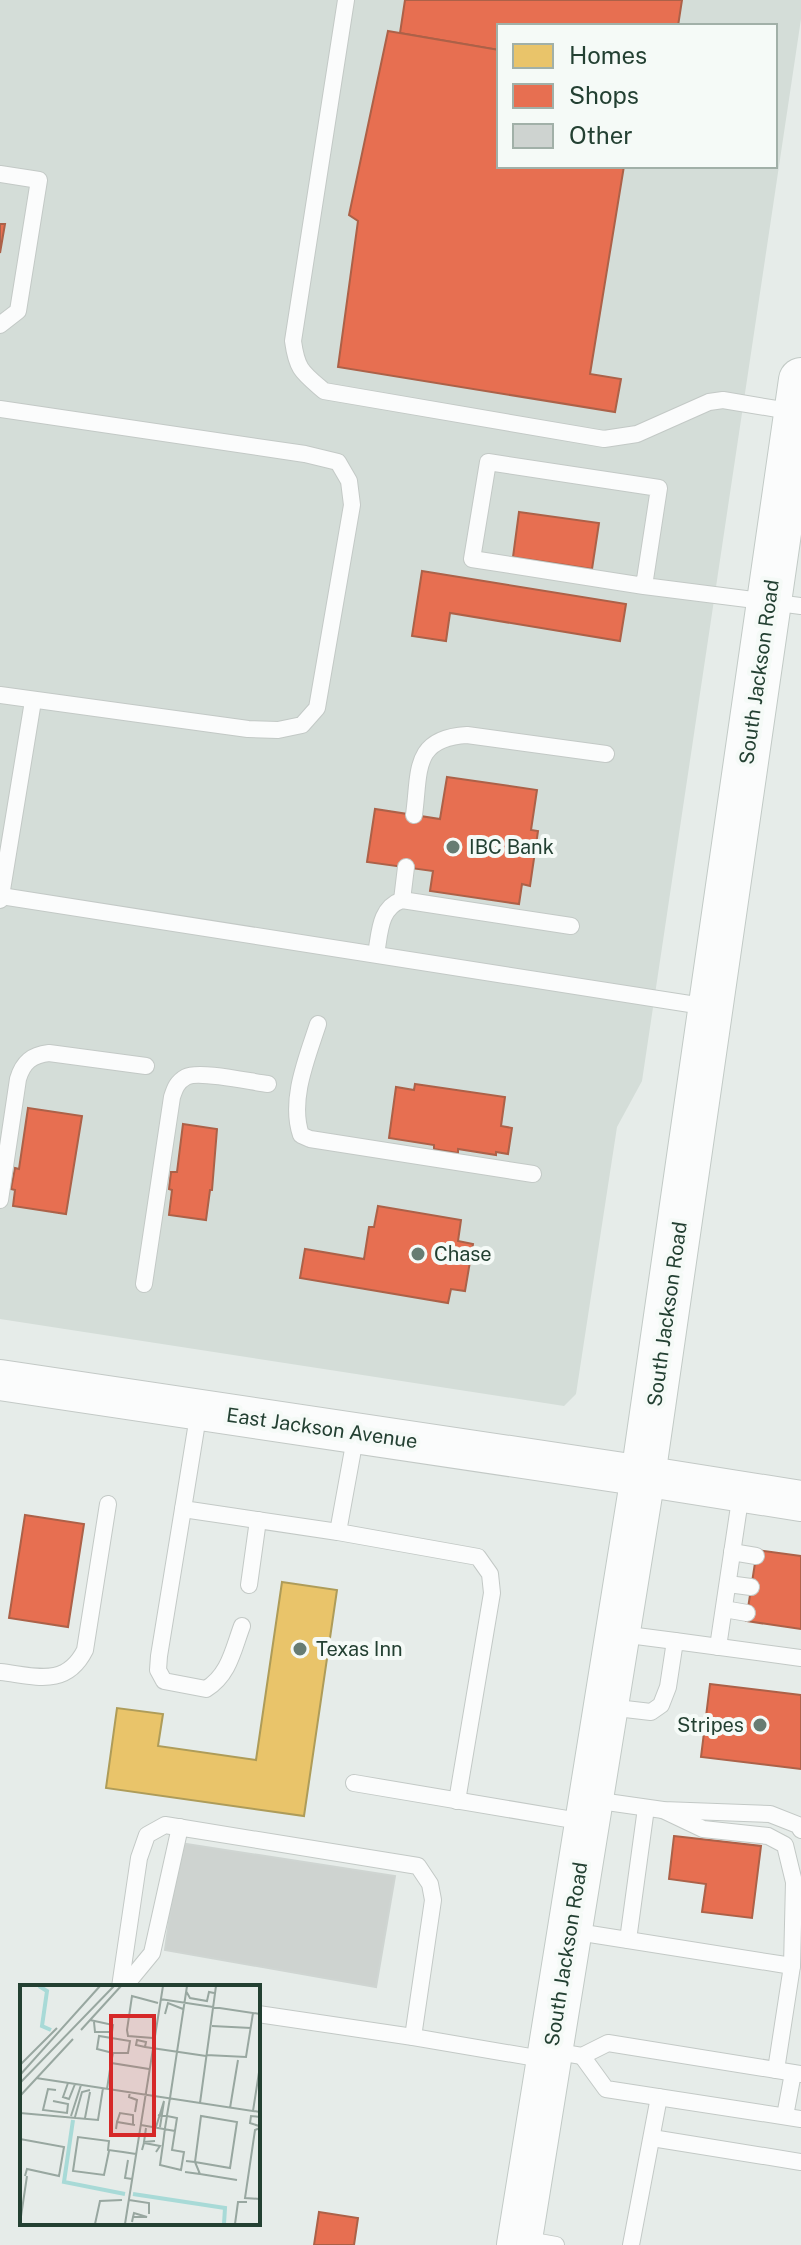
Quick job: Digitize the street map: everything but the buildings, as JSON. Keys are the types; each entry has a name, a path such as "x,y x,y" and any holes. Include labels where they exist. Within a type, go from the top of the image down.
{"main road":[{"name":"South Jackson Road","path":"532,2243 561,2056 570,1931 643,1476 711,1007 785,604 783,552 799,396"}],"street":[{"name":"East Jackson Avenue","path":"0,1380 801,1501"}],"lane":[{"path":"346,0 293,341 296,361 324,391 604,439 637,434 709,402 799,396"},
{"path":"0,174 39,180 18,311 0,325"},
{"path":"0,409 327,459 338,462 349,481 352,505 317,708 302,725 278,730 248,729 0,695"},
{"path":"644,586 659,488 488,462 472,559 644,586 785,604"},
{"path":"33,701 0,898 711,1007"},
{"path":"414,815 422,759 428,748 450,736 467,735 606,754"},
{"path":"402,900 406,867"},
{"path":"376,954 385,913 392,903 402,900 571,926"},
{"path":"318,1024 303,1072 296,1115 301,1135 310,1139 533,1174"},
{"path":"0,1200 18,1079 28,1060 49,1053 146,1066"},
{"path":"144,1284 176,1085 183,1078 200,1074 268,1084"},
{"path":"199,1410 159,1656 158,1670 164,1681 206,1689 215,1683 226,1670 242,1626"},
{"path":"338,1532 356,1433"},
{"path":"718,1647 741,1492"},
{"path":"0,1672 46,1677 63,1675 78,1663 85,1650 108,1504"},
{"path":"183,1509 478,1557 490,1574 492,1593 457,1801"},
{"path":"249,1585 258,1520"},
{"path":"732,1552 756,1556"},
{"path":"728,1584 751,1587"},
{"path":"724,1609 747,1613"},
{"path":"618,1633 801,1658"},
{"path":"606,1706 651,1712 661,1705 668,1687 675,1641"},
{"path":"354,1783 457,1801 589,1811 654,1809 770,1814 798,1825 801,1830"},
{"path":"628,1940 654,1809"},
{"path":"561,2056 606,2089 793,2118 790,2072 794,1882 785,1845 768,1836 703,1829 654,1809"},
{"path":"122,1985 139,1858 147,1835 165,1825 418,1866 430,1884 433,1900 413,2037"},
{"path":"124,1985 152,1953 180,1827"},
{"path":"792,1966 801,1922"},
{"path":"570,1931 792,1966"},
{"path":"260,2014 561,2056 608,2043 790,2072"},
{"path":"631,2245 659,2097"},
{"path":"652,2138 801,2162"}],"shaded area":[{"path":"0,0 801,0 801,19 642,1081 617,1127 576,1394 564,1406 0,1319"}],"place":[{"name":"IBC Bank","path":"453,847"},
{"name":"Chase","path":"418,1254"},
{"name":"Texas Inn","path":"300,1649"},
{"name":"Stripes","path":"760,1725"}]}
